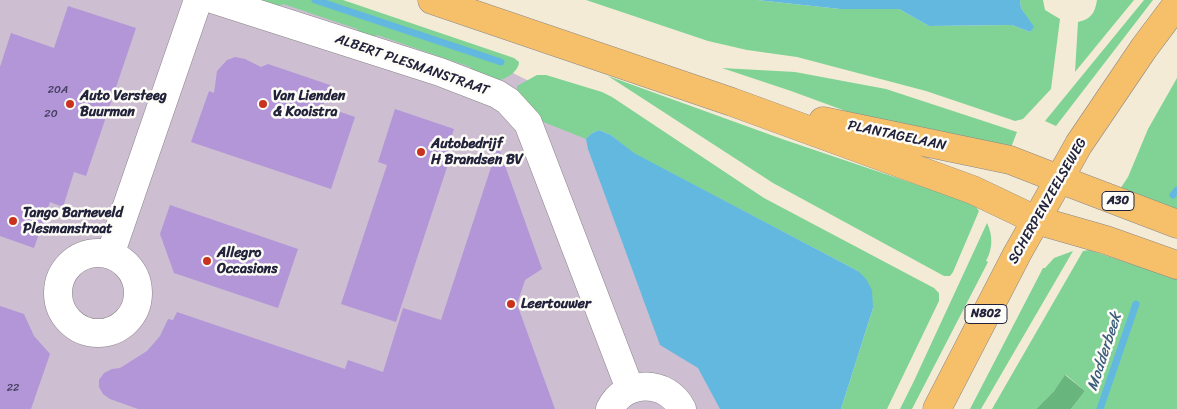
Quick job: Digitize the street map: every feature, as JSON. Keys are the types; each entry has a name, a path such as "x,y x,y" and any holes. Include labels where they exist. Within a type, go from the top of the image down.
{"main road":[{"name":"PLANTAGELAAN","path":"432,0 732,102 973,190 1036,220 1106,240 1177,265"},
{"name":"SCHERPENZEELSEWEG","path":"937,409 1036,220 1079,144 1144,48 1177,4"},
{"name":"PLANTAGELAAN","path":"732,102 1010,160 1059,178"},
{"name":"A30","path":"1059,178 1177,224"}],"street":[{"path":"110,255 198,0"},
{"name":"ALBERT PLESMANSTRAAT","path":"215,0 440,72 497,94 508,102 528,123 630,389"},
{"path":"610,409 619,396 630,389 643,386 657,387 669,393 679,402 682,409"}],"shaded area":[{"path":"0,0 299,0 503,68 533,83 602,144 724,409 0,409"}],"green space":[{"path":"248,0 343,0 514,58 519,62 517,69 511,75 500,80 491,80 476,76 470,67 377,35 371,38 360,36 357,29 283,4 276,8"},
{"path":"586,0 757,0 840,9 899,9 929,26 1012,25 1030,32 1033,27 1021,8 1020,0 1043,0 1045,10 1060,19 1051,89 1023,119 1015,121 926,91 797,57 747,50 708,41"},
{"path":"1097,0 1134,0 1075,72 1078,22 1092,15"},
{"path":"1144,0 1153,0 1056,126 1045,121"},
{"path":"722,68 795,72 886,89 1017,132 1010,150 881,124"},
{"path":"537,75 546,75 602,92 612,97 764,198 934,288 939,293 939,301 887,409 841,409 873,308 858,271 633,153 611,135 599,130 592,133 586,139 541,121 517,93 517,86"},
{"path":"608,76 782,139 974,204 979,211 953,272 950,276 944,276 773,183"},
{"path":"1177,78 1177,216 1120,189 1128,177 1148,129"},
{"path":"987,223 991,242 986,261 988,262 912,409 900,409 913,383"},
{"path":"1089,250 1177,279 1177,409 1071,409 1085,391 1066,375 1054,391 1036,409 992,409 1083,251"},
{"path":"1073,251 981,409 970,409 1043,268 1054,258"},
{"path":"1065,375 1085,391 1071,409 1036,409 1054,391"}],"water":[{"path":"757,0 1020,0 1021,8 1034,27 1030,32 1012,25 929,26 899,9 840,9"},
{"path":"599,130 611,135 634,153 858,271 866,279 872,290 873,308 841,409 720,409 698,368 660,345 588,149 586,139 592,133"}],"building":[{"path":"68,6 136,28 86,176 74,172 63,207 50,202 34,248 0,236 0,67 11,33 54,48"},
{"path":"235,57 245,59 261,67 268,64 330,85 323,106 355,117 331,189 191,142 209,91 214,93 217,71 227,60"},
{"path":"395,109 454,129 447,150 452,152 396,322 341,304 387,165 378,162"},
{"path":"498,146 542,269 525,280 517,304 555,409 138,409 110,399 103,394 99,387 99,380 104,373 120,368 147,351 160,336 168,319 173,320 177,312 345,369 348,360 383,372 403,308 441,320"},
{"path":"170,205 298,249 278,308 174,273 160,234"},
{"path":"0,306 24,314 34,336 50,354 31,409 0,409"}],"waterway":[{"path":"315,0 501,62"},
{"name":"Modderbeek","path":"1173,195 1177,190"},
{"name":"Modderbeek","path":"1100,409 1136,304"}],"place":[{"name":"Auto Versteeg Buurman","path":"70,104"},
{"name":"Van Lienden & Kooistra","path":"263,104"},
{"name":"Autobedrijf H Brandsen BV","path":"421,152"},
{"name":"Tango Barneveld Plesmanstraat","path":"13,221"},
{"name":"Allegro Occasions","path":"207,261"},
{"name":"Leertouwer","path":"511,304"}]}
